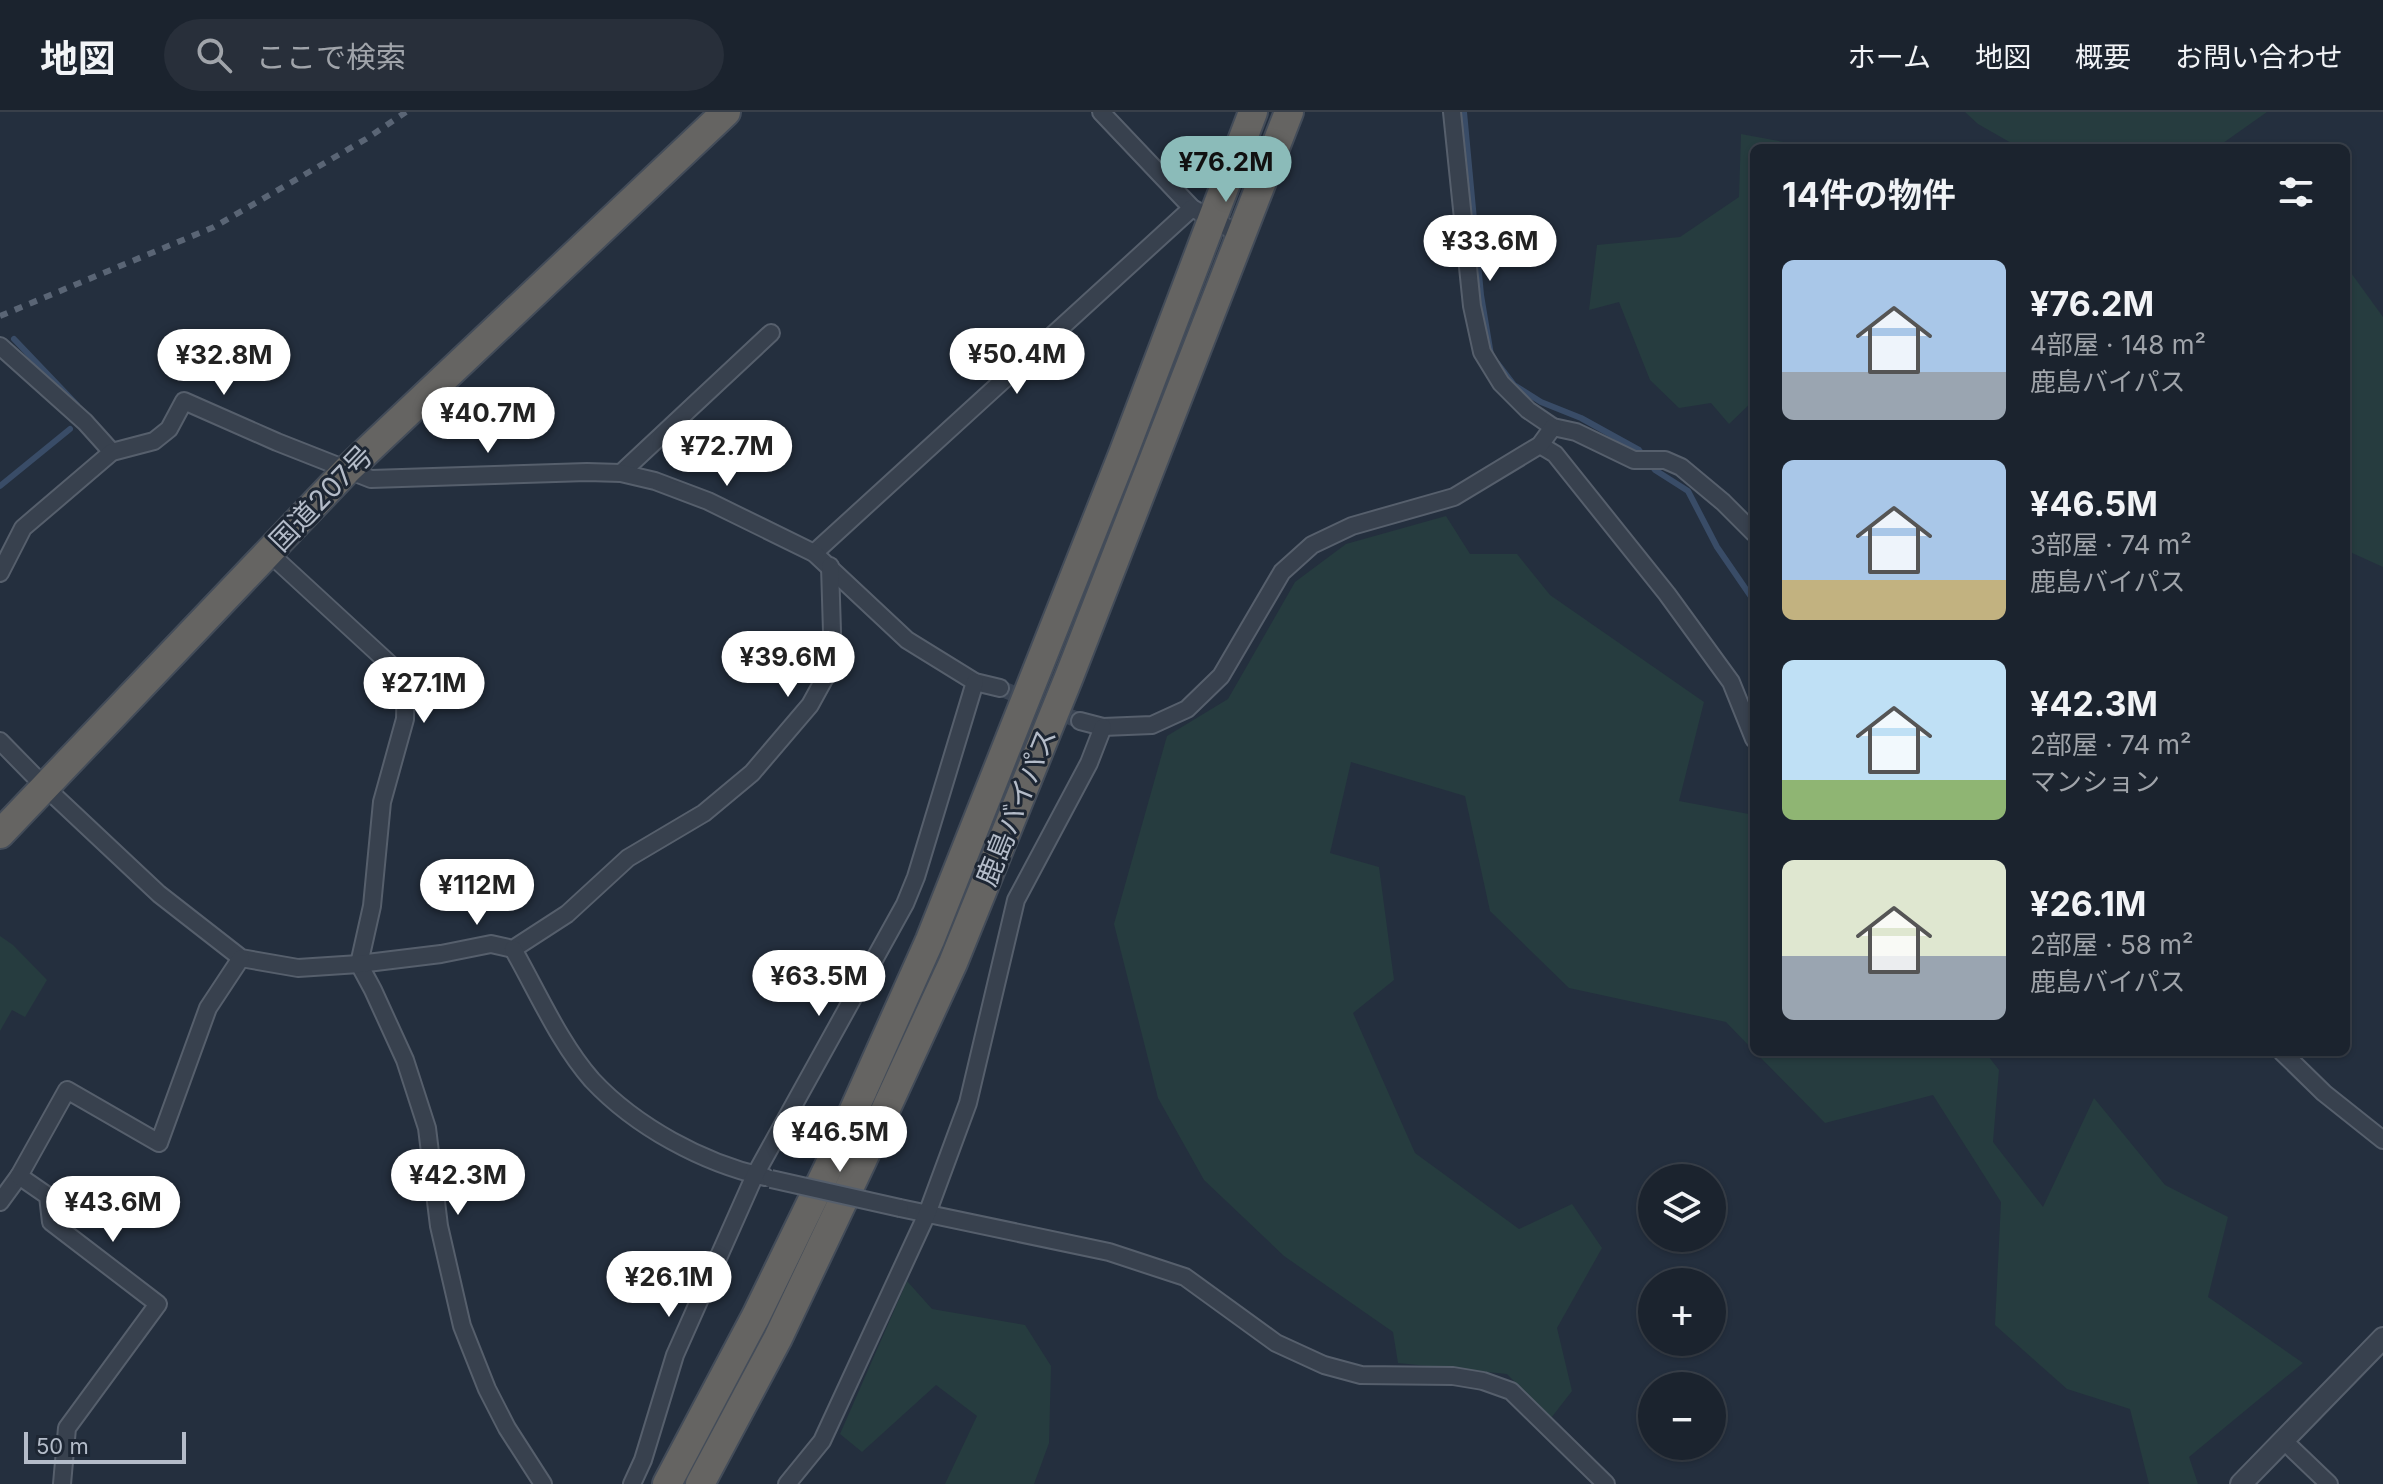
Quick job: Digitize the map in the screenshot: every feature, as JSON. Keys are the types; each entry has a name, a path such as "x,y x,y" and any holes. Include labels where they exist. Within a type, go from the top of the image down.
{"highway":[{"name":"国道207号","path":"0,834 348,469 726,112"},
{"name":"鹿島バイパス","path":"667,1484 763,1302 828,1168 930,940 1117,468 1202,214 1253,112"},
{"name":"鹿島バイパス","path":"700,1484 778,1338 953,963 1069,677 1289,112"}],"street":[{"path":"1101,112 1202,214 1241,235"},
{"path":"1452,112 1472,306 1482,352 1501,383 1528,410 1553,427 1576,432 1634,460 1654,458 1681,467 1750,529"},
{"path":"814,553 1202,214"},
{"path":"621,473 771,333"},
{"path":"0,346 85,422 112,452"},
{"path":"0,573 23,528 112,452 154,441 169,429 184,401 371,479 587,472 621,473 655,481 708,501 814,553 907,640 975,682 1000,688"},
{"path":"1080,721 1103,727 1152,725 1187,709 1221,676 1282,572 1312,545 1352,526 1454,497 1540,445 1553,427"},
{"path":"1540,445 1555,454 1667,594 1731,682 1750,729"},
{"path":"268,552 406,679 405,719 382,802 372,906 359,964 405,1060 427,1128 439,1226 462,1326 500,1415 543,1484"},
{"path":"0,741 159,894 241,958 298,968 441,954 491,944 513,949 567,914 628,858 704,813 752,773 810,705 827,674 832,632 830,566"},
{"path":"632,1484 643,1460 675,1355 763,1177 905,904 975,682"},
{"path":"787,1484 822,1441 927,1214 968,1103 1016,900 1089,763 1103,727"},
{"path":"513,949 568,1048 592,1080 645,1125 705,1159 763,1177 1109,1252 1185,1277 1276,1343 1324,1365 1361,1375 1453,1376 1483,1381 1511,1391 1606,1484"},
{"path":"0,1202 19,1176 67,1090 159,1143 208,1008 241,958"},
{"path":"2286,1056 2324,1093 2383,1140"},
{"path":"19,1176 48,1196 51,1222 158,1304 67,1428 62,1484"},
{"path":"2241,1484 2383,1338"},
{"path":"2283,1440 2329,1484"}],"green space":[{"path":"1965,112 2267,112 2222,144 2013,144 1978,124"},
{"path":"1741,134 1790,144 1750,144 1750,404 1729,424 1711,403 1679,408 1650,380 1619,302 1589,310 1597,245 1680,237 1739,197"},
{"path":"2350,272 2383,317 2383,567 2350,552"},
{"path":"1446,516 1470,554 1517,554 1550,595 1704,702 1679,801 1750,814 1750,1047 1726,1022 1569,988 1490,911 1465,796 1351,762 1330,853 1379,867 1394,980 1353,1013 1415,1153 1519,1229 1572,1204 1602,1248 1557,1328 1572,1391 1551,1418 1507,1374 1398,1363 1393,1332 1284,1256 1204,1180 1158,1098 1114,924 1167,736 1228,699 1295,582 1346,544"},
{"path":"0,936 47,980 25,1017 12,1010 0,1031"},
{"path":"1759,1056 1988,1056 1999,1070 1993,1142 2043,1207 2094,1098 2165,1185 2228,1217 2208,1297 2303,1363 2189,1457 2198,1484 2149,1484 2130,1409 2067,1389 1995,1325 2001,1202 1933,1095 1825,1123"},
{"path":"907,1281 932,1309 1025,1325 1051,1366 1049,1443 1034,1484 945,1484 977,1416 936,1385 862,1452 840,1434"}],"waterway":[{"path":"1464,112 1481,295 1491,355"},
{"path":"14,339 77,405"},
{"path":"1498,364 1514,385 1541,402 1581,418 1639,450 1655,470 1688,491 1717,547 1750,595"},
{"path":"0,486 70,429"}],"tunnel":[{"path":"1000,688 1080,721"}],"railway":[{"path":"0,316 214,227 366,139 406,112"}]}
